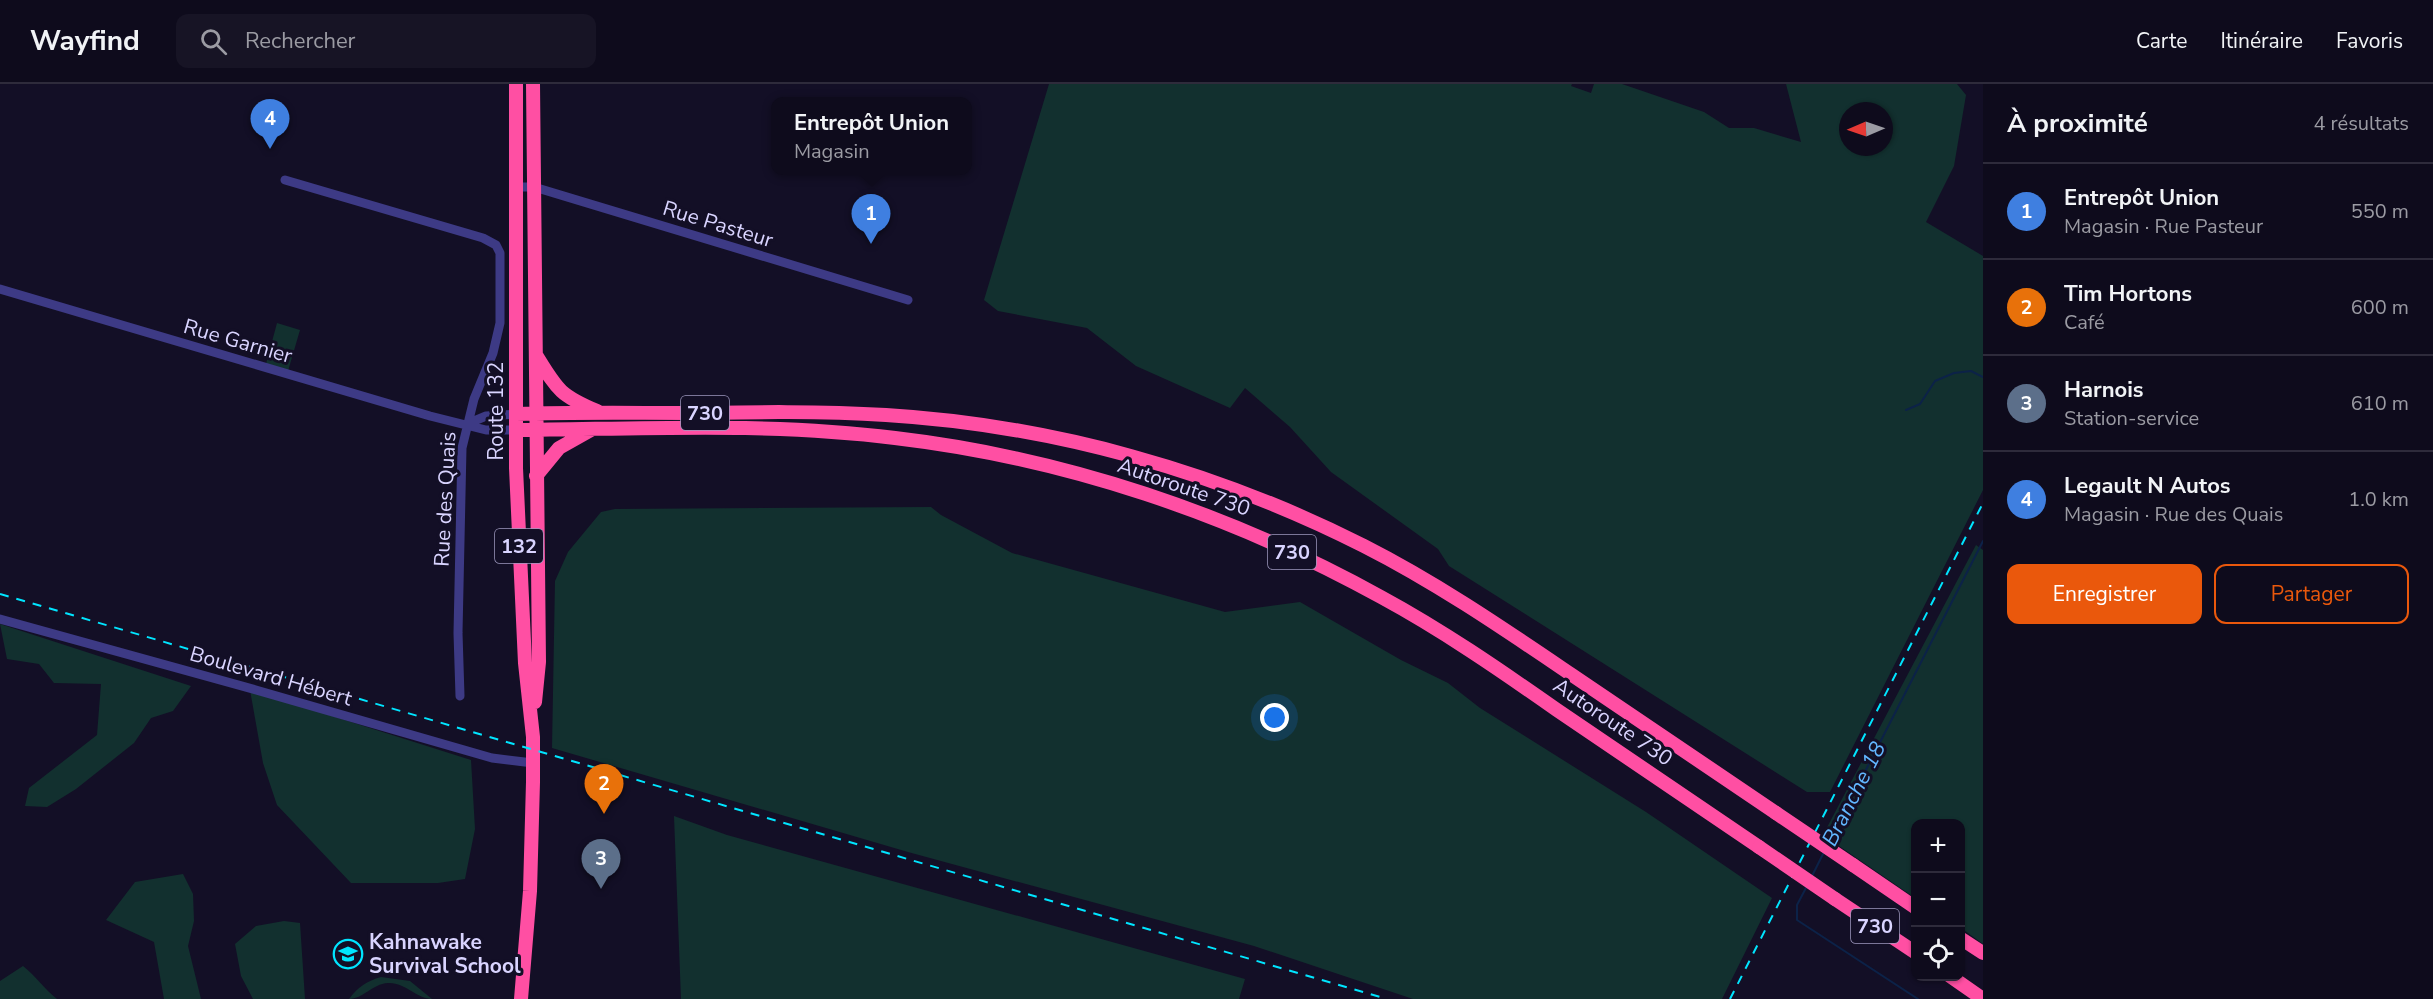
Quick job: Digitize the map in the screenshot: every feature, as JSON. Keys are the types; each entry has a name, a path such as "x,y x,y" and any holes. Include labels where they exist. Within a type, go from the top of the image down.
{"highway":[{"name":"Route 132","path":"516,84 517,485 525,663 533,763 532,855 521,999"},
{"name":"Route 132","path":"532,737 539,662 533,84"},
{"path":"536,355 560,392 570,400 601,413"},
{"name":"Autoroute 730","path":"517,414 811,412 888,415 1010,429 1140,459 1206,480 1320,525 1432,583 1491,620 1911,905"},
{"path":"536,476 559,448 594,428"},
{"name":"Autoroute 730","path":"517,430 773,429 896,438 1036,463 1124,487 1174,504 1251,533 1311,560 1412,614 1483,659 1911,950"},
{"path":"1965,941 1983,953"},
{"path":"1957,981 1983,999"}],"street":[{"name":"Rue des Quais","path":"285,180 477,236 496,245 501,258 500,323 493,353 474,399 467,424 460,467 458,633 460,696"},
{"name":"Rue Pasteur","path":"516,187 534,187 908,300"},
{"name":"Rue Garnier","path":"0,289 430,416 486,430 517,430"},
{"name":"Rue Garnier","path":"467,424 486,416 517,414"},
{"name":"Boulevard Hébert","path":"0,619 492,758 533,763"}],"green space":[{"path":"1049,84 1572,84 1571,86 1591,93 1594,84 1622,84 1704,112 1729,128 1754,128 1801,142 1786,84 1957,84 1966,95 1954,166 1926,222 1983,256 1983,490 1830,792 1807,792 1449,566 1438,549 1331,472 1290,427 1245,388 1230,408 1136,366 1087,328 998,311 984,300"},
{"path":"277,323 300,330 288,371 266,364"},
{"path":"931,507 941,515 1012,553 1225,612 1300,602 1401,660 1448,683 1480,708 1646,812 1772,898 1722,999 1413,999 1254,946 908,852 552,748 555,581 568,552 601,512 615,509"},
{"path":"1976,545 1983,550 1983,944 1965,931 1965,819 1911,819 1911,895 1823,835"},
{"path":"0,624 191,686 173,711 151,718 134,743 76,789 47,807 25,806 29,788 97,735 101,684 54,683 39,664 7,659"},
{"path":"250,690 471,760 475,829 465,879 438,883 351,883 277,805 263,763"},
{"path":"674,816 727,835 1245,979 1239,999 681,999"},
{"path":"183,874 193,894 194,921 188,946 201,999 164,999 154,942 106,920 135,882"},
{"path":"284,921 300,923 305,999 253,999 241,976 235,944 256,926"},
{"path":"23,966 57,999 0,999 0,981"},
{"path":"381,977 410,981 432,999 400,985 388,983 377,986 359,997 349,999 363,985"}],"waterway":[{"name":"Branche 18","path":"1906,410 1920,404 1935,381 1954,373 1971,371 1983,377"},
{"name":"Branche 18","path":"1828,844 1983,541"},
{"name":"Branche 18","path":"1812,876 1824,852"},
{"name":"Branche 18","path":"1807,886 1797,905 1797,920 1918,999"}],"railway":[{"path":"1730,999 1983,503"},
{"path":"0,594 1387,999"}],"place":[{"name":"Legault N Autos","path":"270,149"},
{"name":"Entrepôt Union","path":"871,244"},
{"name":"Tim Hortons","path":"604,814"},
{"name":"Harnois","path":"601,889"},
{"name":"Kahnawake Survival School","path":"348,954"}]}
